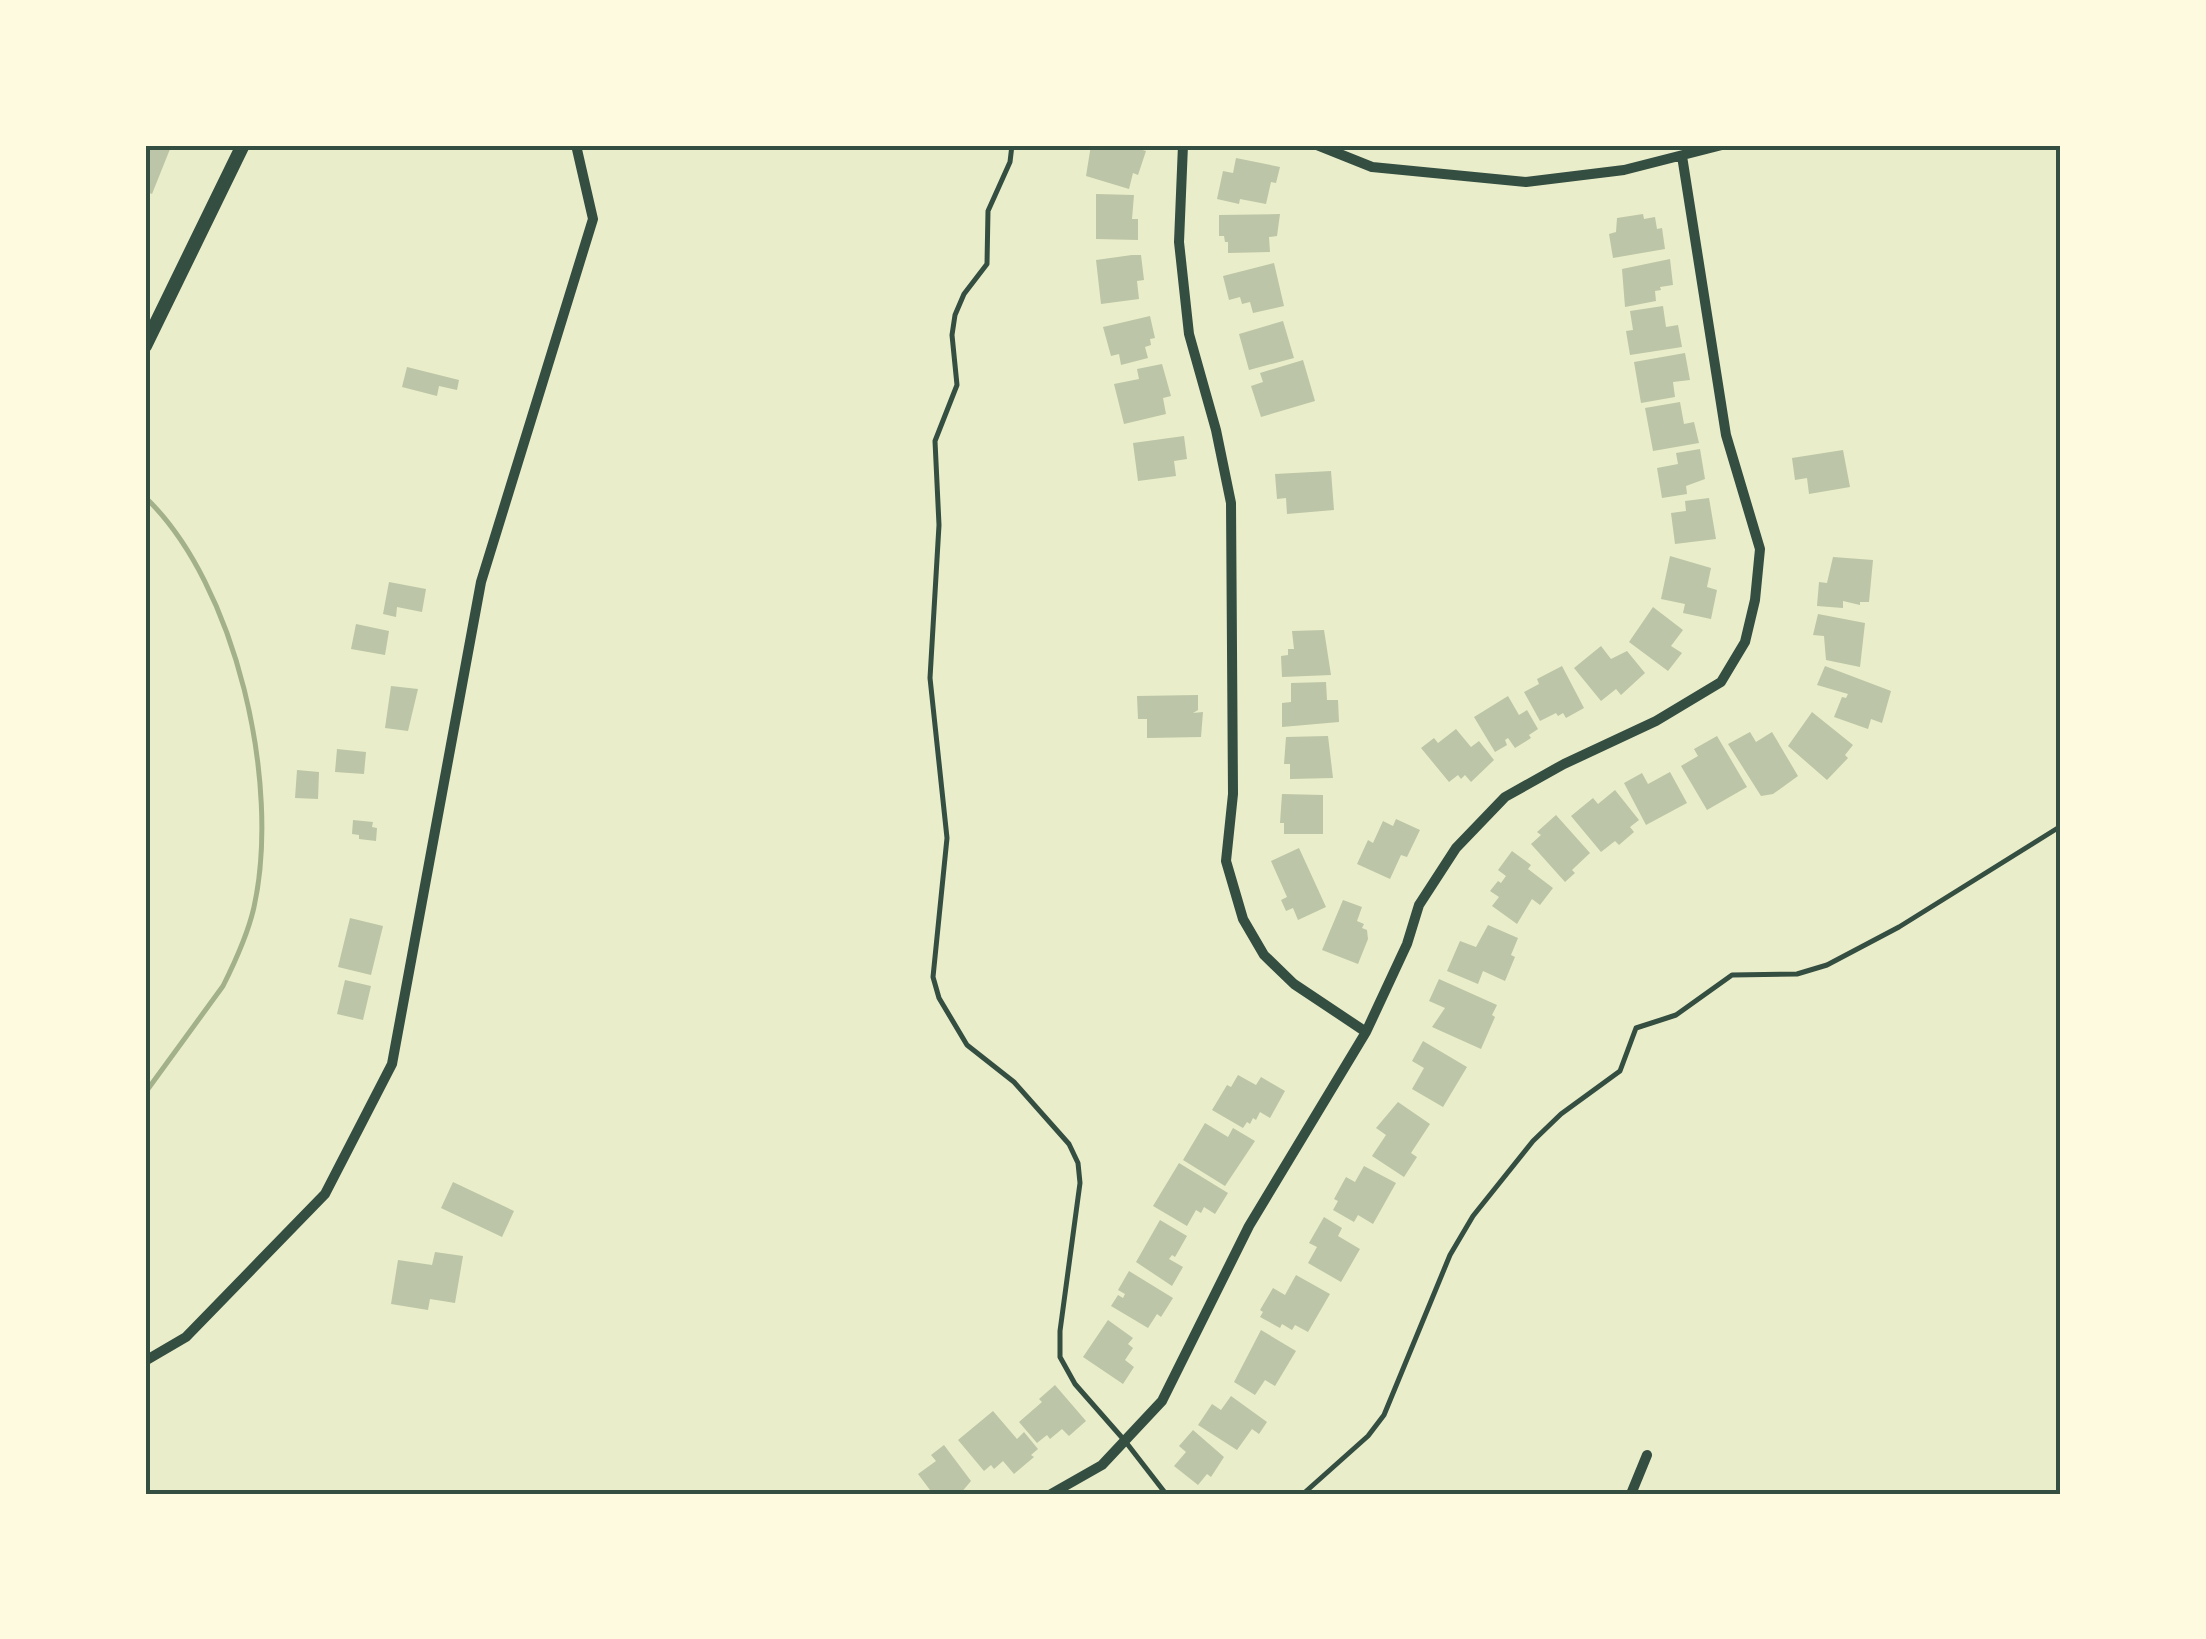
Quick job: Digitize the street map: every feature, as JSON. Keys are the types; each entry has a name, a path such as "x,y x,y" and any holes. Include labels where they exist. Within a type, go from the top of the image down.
{"street":[{"path":"145,346 243,145"},
{"path":"145,1362 186,1337 325,1194 392,1064 481,582 593,219 576,145"},
{"path":"1183,145 1179,242 1190,334 1216,430 1230,503 1233,794 1226,861 1243,919 1264,955 1294,984 1366,1032"},
{"path":"1316,145 1372,167 1526,182 1624,170 1722,145"},
{"path":"1051,1494 1102,1466 1162,1401 1249,1226 1366,1032 1407,944 1420,904 1456,848 1506,797 1564,764 1656,721 1722,682 1744,642 1755,600 1760,550 1726,434 1682,156"},
{"path":"1631,1494 1647,1455"}],"lane":[{"path":"1012,145 1010,162 988,211 988,264 964,294 955,315 952,335 957,384 936,432 934,449 939,525 930,678 947,847 933,977 940,998 967,1045 1014,1082 1069,1144 1078,1163 1080,1183 1060,1357 1075,1384 1126,1440 1166,1494"},
{"path":"1302,1494 1368,1436 1384,1415 1463,1230 1547,1128 1620,1071 1636,1028 1676,1015 1732,976 1796,974 1827,965 1890,932 2061,826"}],"building":[{"path":"150,145 170,149 152,194 145,191 145,157"},
{"path":"1091,145 1125,145 1146,151 1129,189 1086,176"},
{"path":"1236,158 1280,167 1276,183 1271,182 1266,204 1217,199 1223,171 1233,173"},
{"path":"1096,194 1134,195 1132,219 1138,219 1138,240 1096,239"},
{"path":"1280,214 1277,236 1269,237 1270,252 1228,253 1228,242 1219,236 1219,215"},
{"path":"1643,214 1644,219 1655,217 1657,229 1662,228 1665,249 1613,258 1609,234 1616,232 1617,218"},
{"path":"1141,255 1144,280 1137,281 1139,299 1101,304 1096,260"},
{"path":"1670,259 1673,285 1655,291 1656,301 1625,307 1622,269"},
{"path":"1274,263 1284,306 1253,313 1250,302 1242,304 1240,297 1229,300 1223,276"},
{"path":"1663,306 1666,327 1678,325 1682,347 1630,355 1626,331 1633,330 1630,311"},
{"path":"1150,316 1155,338 1145,347 1148,358 1121,365 1119,354 1111,356 1103,327"},
{"path":"1283,321 1294,358 1249,370 1239,334"},
{"path":"1685,353 1690,380 1673,382 1675,397 1641,403 1634,362"},
{"path":"1303,360 1315,401 1261,417 1251,386 1263,382 1260,373"},
{"path":"1162,364 1171,396 1163,398 1166,414 1124,424 1114,384 1139,379 1137,369"},
{"path":"407,367 459,380 457,390 439,386 437,396 402,387"},
{"path":"1680,402 1684,424 1694,422 1699,443 1653,451 1645,408"},
{"path":"1184,436 1187,459 1174,461 1176,476 1138,481 1133,443"},
{"path":"1700,449 1705,479 1686,486 1687,494 1662,498 1657,468 1678,464 1676,453"},
{"path":"1843,450 1850,487 1809,494 1807,478 1795,480 1792,458"},
{"path":"1331,471 1334,510 1287,514 1286,498 1277,499 1275,474"},
{"path":"1709,498 1716,539 1675,544 1671,513 1686,511 1685,501"},
{"path":"1670,556 1711,568 1707,587 1717,590 1711,619 1683,613 1685,604 1661,599"},
{"path":"1833,557 1873,560 1869,602 1860,605 1843,601 1843,608 1817,606 1819,582 1827,583"},
{"path":"389,582 426,589 422,612 397,607 396,617 383,614"},
{"path":"1653,607 1683,630 1671,646 1682,653 1668,671 1629,642"},
{"path":"1818,614 1865,623 1860,667 1826,660 1824,636 1813,635"},
{"path":"356,624 389,631 385,655 351,649"},
{"path":"1324,630 1331,675 1282,677 1281,656 1294,649 1292,631"},
{"path":"1601,646 1611,659 1627,651 1645,673 1621,695 1616,689 1601,701 1574,668"},
{"path":"1562,666 1584,708 1566,718 1563,713 1556,713 1540,721 1524,692 1539,684 1537,679"},
{"path":"1825,666 1891,691 1882,723 1871,719 1868,729 1834,717 1842,697 1848,694 1817,685"},
{"path":"1326,682 1327,700 1338,700 1339,722 1282,727 1282,703 1291,702 1291,683"},
{"path":"391,686 418,689 408,731 385,728"},
{"path":"1198,695 1198,710 1193,713 1203,712 1201,737 1147,738 1147,719 1138,719 1137,696"},
{"path":"1508,696 1519,715 1527,710 1538,729 1515,748 1508,738 1507,745 1495,752 1474,717"},
{"path":"1812,712 1853,745 1845,755 1848,758 1827,780 1788,746"},
{"path":"1456,729 1471,747 1479,741 1494,760 1471,782 1465,775 1461,779 1458,775 1449,782 1421,748 1434,738 1438,743"},
{"path":"1750,732 1756,742 1772,732 1798,776 1773,794 1761,796 1728,744"},
{"path":"1328,736 1333,778 1290,779 1290,764 1284,764 1286,737"},
{"path":"1717,736 1747,787 1707,810 1681,766 1698,756 1694,749"},
{"path":"337,749 366,752 364,774 335,772"},
{"path":"297,770 319,772 318,799 295,798"},
{"path":"1670,772 1687,803 1646,825 1624,783 1642,773 1648,784"},
{"path":"1615,790 1639,820 1630,827 1634,832 1619,845 1615,841 1601,852 1571,816 1593,798 1598,804"},
{"path":"1282,794 1323,795 1323,834 1284,834 1284,823 1280,823"},
{"path":"1556,815 1590,853 1565,882 1531,844 1541,835 1537,832"},
{"path":"1396,819 1420,830 1407,857 1401,855 1390,879 1357,864 1368,840 1373,843 1383,821 1393,826"},
{"path":"353,820 373,822 372,827 377,828 376,841 352,834"},
{"path":"1299,848 1326,907 1298,920 1293,908 1286,911 1281,900 1287,897 1271,861"},
{"path":"1512,851 1553,888 1540,905 1532,899 1517,924 1492,906 1499,897 1490,891 1506,876 1498,870"},
{"path":"1343,900 1362,907 1357,921 1364,924 1368,939 1358,964 1322,950"},
{"path":"350,918 383,926 371,975 338,967"},
{"path":"1488,925 1518,938 1505,981 1483,971 1478,984 1447,971 1460,941 1476,947"},
{"path":"1439,979 1497,1005 1481,1049 1432,1027 1445,1008 1429,1001"},
{"path":"345,980 371,986 363,1020 337,1014"},
{"path":"1423,1041 1467,1067 1443,1107 1412,1089 1424,1068 1412,1061"},
{"path":"1238,1075 1256,1085 1261,1077 1285,1091 1270,1118 1260,1112 1256,1120 1253,1118 1243,1128 1212,1110"},
{"path":"1398,1102 1430,1124 1411,1153 1417,1157 1404,1177 1372,1156 1386,1135 1376,1128"},
{"path":"1205,1123 1228,1137 1233,1128 1255,1141 1225,1186 1183,1160"},
{"path":"1179,1163 1228,1193 1215,1214 1204,1207 1201,1213 1196,1210 1187,1226 1153,1206"},
{"path":"1364,1166 1396,1183 1373,1224 1358,1215 1354,1222 1333,1210 1338,1201 1334,1199 1346,1177 1355,1182"},
{"path":"453,1182 514,1211 502,1237 441,1208"},
{"path":"1324,1217 1342,1228 1338,1236 1360,1249 1341,1282 1308,1263 1317,1247 1309,1243"},
{"path":"1160,1220 1187,1236 1175,1257 1169,1259 1183,1267 1172,1286 1136,1262"},
{"path":"435,1252 463,1256 455,1303 430,1299 428,1310 391,1304 398,1260 432,1265"},
{"path":"1129,1271 1173,1298 1148,1328 1111,1306 1118,1295 1123,1298 1125,1294 1118,1290"},
{"path":"1296,1275 1330,1294 1308,1332 1295,1325 1292,1330 1282,1324 1280,1328 1260,1317 1273,1288 1285,1295"},
{"path":"1108,1320 1133,1338 1128,1344 1133,1348 1125,1360 1134,1367 1123,1384 1083,1357"},
{"path":"1261,1330 1296,1351 1275,1386 1265,1380 1255,1395 1234,1382"},
{"path":"1055,1385 1086,1421 1069,1436 1062,1429 1037,1443 1019,1422"},
{"path":"1231,1396 1267,1422 1259,1434 1252,1429 1237,1450 1198,1425 1212,1404 1221,1410"},
{"path":"993,1411 1017,1439 1024,1432 1038,1449 1014,1474 1003,1461 984,1471 958,1440"},
{"path":"1193,1430 1224,1457 1211,1477 1207,1474 1198,1485 1174,1466 1186,1452 1179,1446"},
{"path":"944,1445 971,1481 960,1494 933,1494 918,1474 936,1461 931,1455"}],"waterway":[{"path":"145,497 177,535 205,581 227,633 256,747 261,804 261,858 254,907 241,948 223,986 145,1093"}]}
